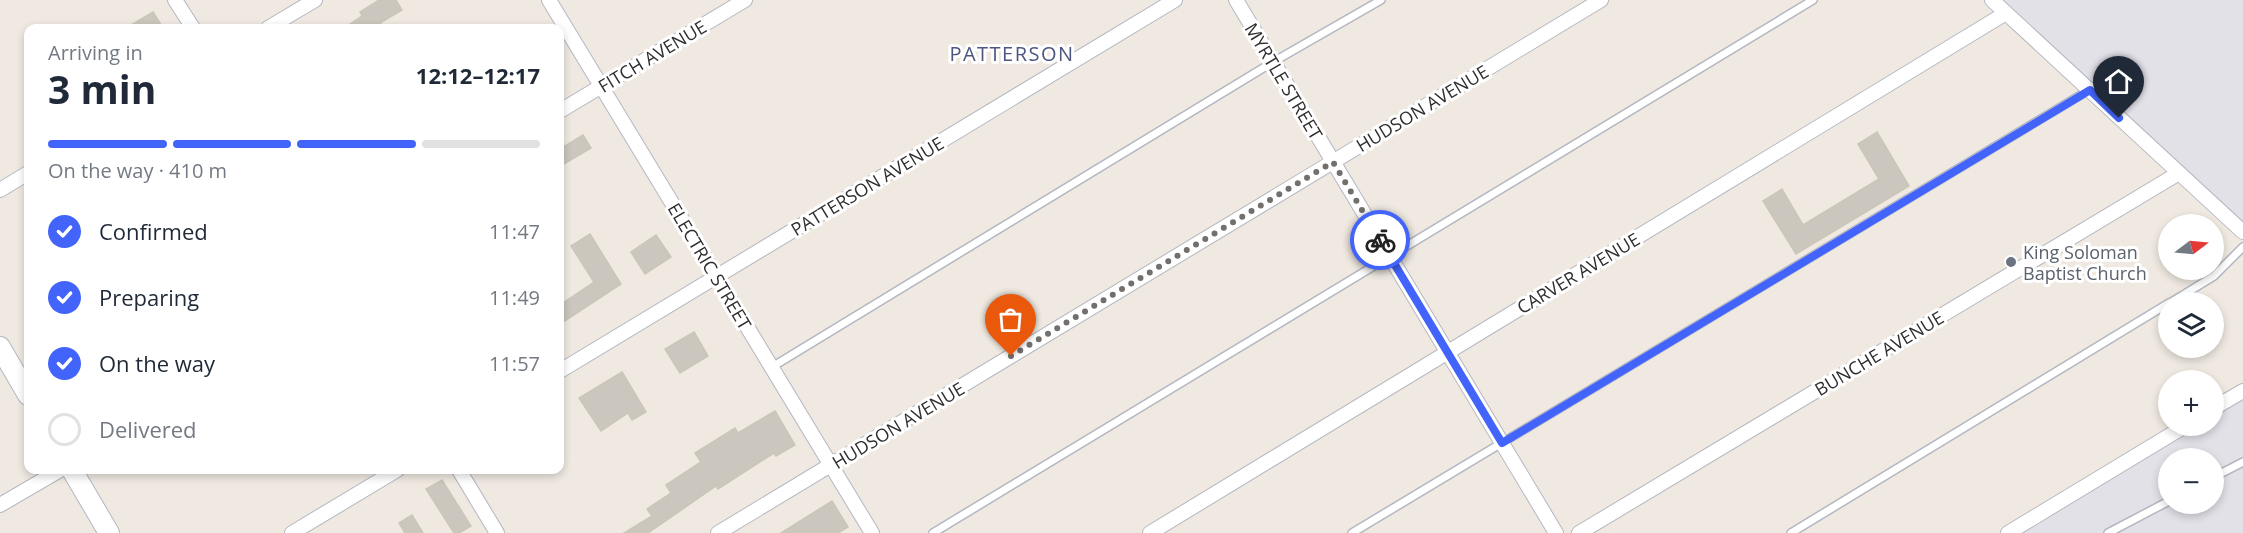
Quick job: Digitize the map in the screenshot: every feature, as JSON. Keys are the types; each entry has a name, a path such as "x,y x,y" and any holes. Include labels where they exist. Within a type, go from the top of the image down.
{"main road":[{"path":"0,346 24,388"},
{"path":"74,474 109,533"}],"street":[{"path":"176,0 191,24"},
{"path":"275,24 315,0"},
{"name":"ELECTRIC STREET","path":"549,0 564,24"},
{"name":"FITCH AVENUE","path":"564,109 745,0"},
{"name":"PATTERSON AVENUE","path":"564,370 1175,0"},
{"name":"MYRTLE STREET","path":"1236,0 1556,533"},
{"name":"HUDSON AVENUE","path":"718,533 1602,0"},
{"path":"1992,0 2243,232"},
{"name":"CARVER AVENUE","path":"1150,533 2006,13"},
{"name":"ELECTRIC STREET","path":"564,25 872,533"},
{"name":"BUNCHE AVENUE","path":"1579,533 2179,173"},
{"path":"0,190 24,175"},
{"path":"2224,402 2243,391"},
{"path":"2008,533 2168,436"},
{"path":"0,505 53,474"},
{"path":"292,533 390,474"},
{"path":"461,474 497,533"}],"lane":[{"path":"771,367 1273,62 1381,0"},
{"path":"933,533 1389,255 1464,214 1813,0"},
{"path":"1352,533 2090,90"},
{"path":"2187,292 2214,276 2243,247"},
{"path":"1791,533 2158,310"},
{"path":"2224,472 2243,462"},
{"path":"2108,533 2158,507"}],"shaded area":[{"path":"2002,0 2243,0 2243,228"},
{"path":"2243,394 2243,533 2012,533 2173,436 2224,436 2224,406"}],"building":[{"path":"379,0 396,0 402,10 381,24 350,24 362,16 360,12"},
{"path":"153,12 160,24 133,24"},
{"path":"1877,132 1909,186 1796,254 1763,201 1782,189 1803,225 1879,179 1858,144"},
{"path":"583,135 591,148 564,164 564,147"},
{"path":"590,234 621,284 564,321 564,302 594,282 571,246"},
{"path":"656,235 671,257 645,274 631,252"},
{"path":"694,332 708,356 680,373 665,349"},
{"path":"622,372 646,412 632,420 628,413 601,431 579,398"},
{"path":"775,411 795,445 776,456 774,453 718,489 716,486 648,533 624,533 652,516 647,509 671,493 666,485 701,462 695,453 735,428 738,433"},
{"path":"442,480 471,526 459,533 454,533 426,489"},
{"path":"832,501 848,527 838,533 781,533"},
{"path":"412,515 423,533 405,533 399,523"}],"way so far":[{"path":"1011,356 1333,162 1380,240"}],"place":[{"name":"King Soloman Baptist Church","path":"2011,262"}],"district":[{"name":"PATTERSON","path":"1012,53"}],"route":[{"path":"1380,240 1502,443 1919,193 1972,158 2090,90 2119,118"}]}
